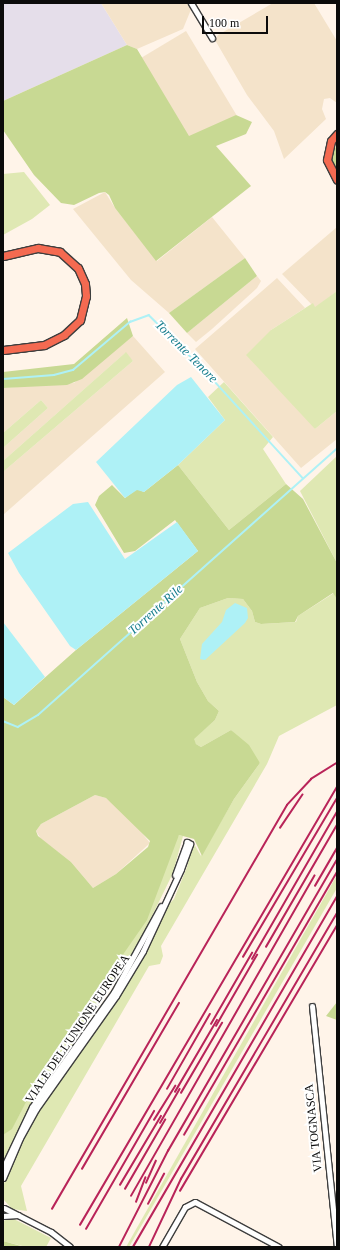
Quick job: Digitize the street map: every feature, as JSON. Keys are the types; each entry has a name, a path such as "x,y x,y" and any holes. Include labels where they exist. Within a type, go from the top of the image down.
{"highway":[{"path":"337,134 331,142 327,160 337,180"},
{"path":"3,256 24,250 45,248 67,257 78,268 85,284 85,307 80,320 64,335 44,345 3,350"}],"street":[{"path":"192,3 212,38"},
{"name":"VIALE DELL'UNIONE EUROPEA","path":"3,1168 32,1107 128,970 157,916 187,842 190,844 160,917 143,951 116,996 36,1109 3,1178"},
{"name":"VIA TOGNASCA","path":"312,1006 337,1247"},
{"path":"162,1247 186,1207 195,1202 279,1247"},
{"path":"19,1216 3,1215 4,1206 19,1216 51,1232 70,1247"}],"shaded area":[{"path":"3,3 101,3 127,45 3,101"},
{"path":"101,3 190,3 192,7 183,29 137,49 127,45"},
{"path":"273,3 314,3 337,41 337,103 330,98 324,99 322,109 326,119 284,159 274,131 247,95 215,40 218,35"},
{"path":"186,31 236,115 192,142 141,58"},
{"path":"105,192 115,208 157,261 212,217 245,258 169,313 131,280 73,209"},
{"path":"337,227 337,291 315,308 282,274"},
{"path":"257,276 261,281 257,288 212,329 196,342 187,333"},
{"path":"277,278 305,308 271,330 315,429 337,411 337,439 301,468 195,349"},
{"path":"133,336 165,372 3,515 3,472 133,361 125,353 3,461 3,448 48,408 41,400 3,433 3,388 74,383"},
{"path":"95,795 106,798 130,818 150,843 116,874 93,888 71,862 41,839 36,831 41,824"}],"green space":[{"path":"127,45 137,49 189,136 236,115 252,122 246,134 216,146 251,186 156,261 115,208 109,195 105,192 99,193 74,205 61,203 34,175 3,130 3,101"},
{"path":"337,143 337,171 331,159"},
{"path":"24,172 50,205 32,219 3,235 3,174"},
{"path":"245,258 257,276 187,333 169,313"},
{"path":"337,291 337,411 315,429 246,355 271,330 313,303 315,307"},
{"path":"127,318 133,336 82,379 67,385 3,388 3,372 74,364"},
{"path":"126,352 133,361 3,472 3,461"},
{"path":"224,382 273,437 263,449 286,484 229,530 178,465 225,420 208,397"},
{"path":"41,400 48,408 3,448 3,433"},
{"path":"337,456 337,563 300,491"},
{"path":"178,465 229,530 286,484 303,499 337,563 337,599 333,593 298,616 295,622 261,624 255,622 252,611 243,599 228,598 200,608 180,639 197,682 208,701 219,711 215,720 194,739 196,744 201,747 231,730 249,745 260,763 234,799 202,856 194,839 179,835 147,920 44,1068 12,1129 3,1135 3,697 14,705 76,650 198,551 175,520 135,551 124,553 95,505 99,496 112,485 125,498 137,489 144,492","holes":["95,795 106,798 150,841 148,847 116,874 93,888 71,862 38,836 36,831 41,824"]},
{"path":"334,593 337,599 337,705 279,736 267,764 161,946 163,956 160,964 149,966 21,1186 27,1211 12,1209 4,1200 3,1186 19,1146 38,1110 138,964 170,903 174,899 187,867 193,842 201,856 234,799 260,763 231,730 201,747 196,744 193,739 215,720 219,711 208,701 197,682 180,639 200,608 228,598 243,599 252,611 255,622 261,624 296,622 298,616"},
{"path":"179,835 183,836 173,873 131,959 31,1105 3,1161 3,1135 12,1128 44,1068"},
{"path":"337,875 337,888 129,1247 126,1247"},
{"path":"337,1002 337,1020 326,1016"},
{"path":"12,1218 51,1238 46,1247 26,1247 3,1241 3,1221"},
{"path":"3,1241 21,1246 26,1247 3,1247"}],"water":[{"path":"191,377 225,420 178,465 144,492 137,490 125,498 96,462 177,385"},
{"path":"88,502 125,559 177,522 198,551 76,650 70,646 19,573 8,553 73,504"},
{"path":"235,603 247,608 248,618 245,623 205,660 200,659 202,644 222,622 226,610"},
{"path":"3,622 45,677 14,705 3,697"}],"waterway":[{"name":"Torrente Tenore","path":"3,379 54,375 73,370 130,322 149,315 207,373 303,478"},
{"name":"Torrente Rile","path":"3,721 18,727 38,715 337,449"}],"railway":[{"path":"52,1209 287,805 311,779 337,763"},
{"path":"80,1225 337,787"},
{"path":"280,828 302,795"},
{"path":"243,957 337,798"},
{"path":"252,959 337,812"},
{"path":"266,947 337,825"},
{"path":"315,886 337,848"},
{"path":"119,1247 168,1151 337,860"},
{"path":"184,1135 337,872"},
{"path":"131,1196 314,876"},
{"path":"133,1247 337,896"},
{"path":"149,1247 181,1179 337,913"},
{"path":"180,1191 337,926"},
{"path":"211,1024 252,953"},
{"path":"216,1026 257,955"},
{"path":"82,1169 179,1003"},
{"path":"167,1089 210,1014"},
{"path":"175,1092 217,1020"},
{"path":"181,1093 222,1023"},
{"path":"154,1120 175,1086"},
{"path":"160,1123 180,1089"},
{"path":"86,1229 154,1111"},
{"path":"120,1185 161,1116"},
{"path":"125,1189 165,1120"},
{"path":"146,1183 156,1161"},
{"path":"148,1204 164,1174"},
{"path":"136,1202 145,1178"}]}
